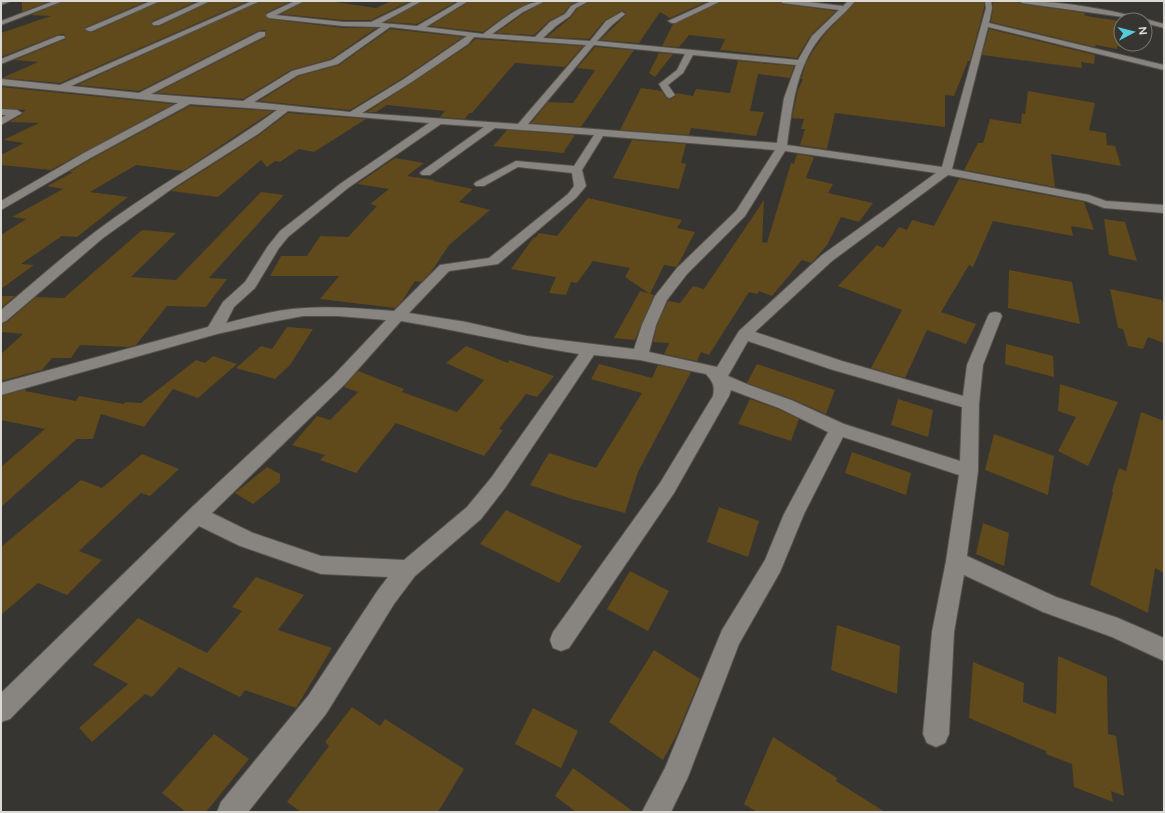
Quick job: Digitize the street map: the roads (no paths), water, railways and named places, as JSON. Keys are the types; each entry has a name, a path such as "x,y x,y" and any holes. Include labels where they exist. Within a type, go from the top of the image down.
{"street":[{"path":"1,4 8,1"},
{"path":"1,23 60,1"},
{"path":"89,29 158,1"},
{"path":"156,23 207,1"},
{"path":"61,88 114,62 183,34 257,1"},
{"path":"301,1 269,16 343,24 389,25 484,36 592,43 801,63"},
{"path":"373,24 419,1"},
{"path":"417,29 465,1"},
{"path":"484,36 521,11 542,1"},
{"path":"537,39 553,24 568,15 573,7 586,1"},
{"path":"672,21 718,1"},
{"path":"783,1 843,8"},
{"path":"640,355 649,325 660,299 682,271 741,213 782,147 789,98 801,63 815,38 843,8 852,1"},
{"path":"561,640 667,488 721,396 723,387 720,378 744,334 827,258 946,171 989,8 988,1"},
{"path":"1022,1 1124,15 1164,26"},
{"path":"520,127 609,22 622,14"},
{"path":"984,24 1164,68"},
{"path":"245,104 295,73 335,62 389,25"},
{"path":"141,96 262,34"},
{"path":"352,115 466,42 473,34"},
{"path":"1,62 61,38"},
{"path":"670,95 663,84 680,70 690,53"},
{"path":"1,82 188,101 245,104 352,115 667,137 782,147 946,171 1089,198 1104,204 1164,209"},
{"path":"1,206 88,155 188,101"},
{"path":"1,318 99,235 169,186 254,132 285,109"},
{"path":"1,112 17,113 1,122"},
{"path":"214,330 228,305 250,285 274,246 284,234 344,186 439,121"},
{"path":"426,172 493,125"},
{"path":"1,710 197,515 340,380 398,316 445,268 488,263 505,252 572,196 580,186 576,170 600,133"},
{"path":"480,184 516,164 576,170"},
{"path":"5,391 214,330 266,318 303,312 338,312 398,316 466,327 528,341 590,350 640,355 711,370 720,378 743,389 785,404 838,429 969,472"},
{"path":"936,734 943,632 956,561 969,472 971,404 975,365 995,316"},
{"path":"744,334 836,365 971,404"},
{"path":"231,812 317,705 386,597 408,569 474,513 498,483 590,350"},
{"path":"656,812 675,777 730,638 773,566 794,514 838,429"},
{"path":"197,515 247,540 321,565 408,569"},
{"path":"956,561 1051,605 1118,629 1164,650"}]}
